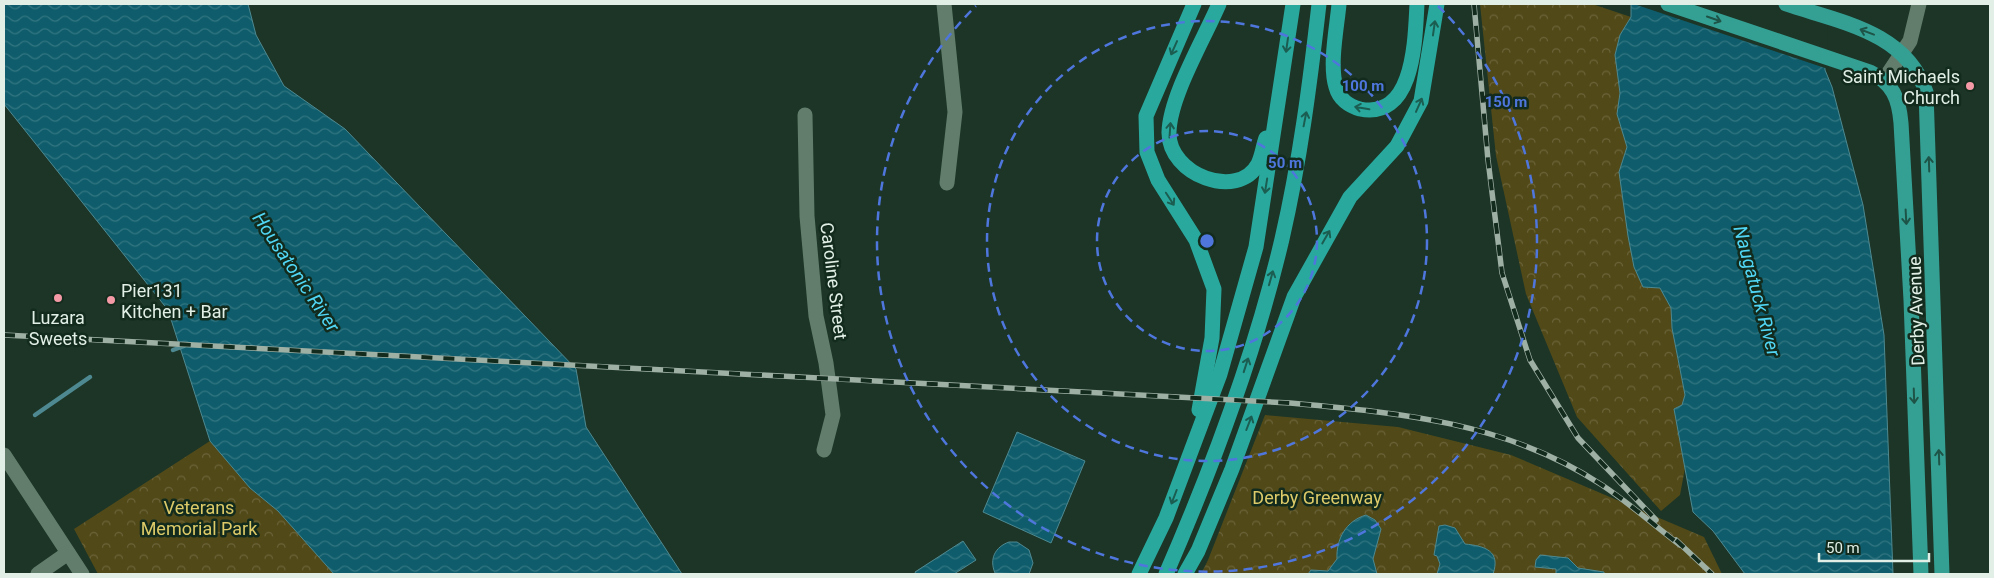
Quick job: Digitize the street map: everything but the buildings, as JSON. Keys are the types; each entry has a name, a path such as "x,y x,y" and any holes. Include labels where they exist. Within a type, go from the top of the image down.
{"highway":[{"path":"1191,451 1212,338 1214,290 1196,240 1158,180 1147,152 1146,116 1194,4"},
{"path":"1219,4 1175,99 1169,132 1172,152 1188,170 1208,180 1228,182 1245,177 1258,165 1282,86"},
{"path":"1139,574 1166,518 1220,374 1256,247 1293,4"},
{"path":"1166,574 1212,461 1247,363 1282,239 1305,118 1319,4"},
{"path":"1339,4 1335,48 1335,87 1346,103 1366,110 1388,105 1403,91 1412,58 1417,4"},
{"path":"1185,574 1198,551 1232,468 1294,297 1350,197 1397,146 1421,101 1437,4"},
{"path":"1668,4 1854,66 1884,80"},
{"path":"1786,4 1872,34 1903,53"},
{"name":"Derby Avenue","path":"1903,53 1917,70 1926,92 1942,574"},
{"name":"Derby Avenue","path":"1884,80 1893,91 1899,104 1911,300 1921,574"},
{"path":"1911,300 1934,300"},
{"path":"1919,533 1941,532"}],"street":[{"path":"944,4 955,112 947,183"},
{"path":"1884,80 1903,53 1914,29 1920,4"},
{"name":"Caroline Street","path":"805,115 807,216 814,296 833,415 824,450"},
{"path":"4,455 82,574"},
{"path":"38,574 68,553"}],"green space":[{"path":"1480,4 1592,4 1631,17 1620,35 1615,55 1620,93 1617,114 1627,147 1619,172 1634,267 1643,287 1660,288 1671,308 1672,328 1685,395 1682,405 1674,409 1685,468 1680,495 1661,511 1577,417 1526,294 1496,156"},
{"name":"Derby Greenway","path":"1265,415 1398,427 1511,455 1704,537 1722,574 1201,574"},
{"name":"Veterans Memorial Park","path":"210,441 250,488 278,511 334,574 98,574 74,529"}],"water":[{"name":"Housatonic River","path":"4,4 248,4 256,35 284,86 345,129 576,369 586,427 682,574 334,574 278,511 250,488 210,441 168,310 4,104"},
{"name":"Naugatuck River","path":"1631,4 1824,4 1825,70 1832,87 1863,205 1884,335 1893,574 1745,574 1713,531 1693,512 1674,409 1682,405 1685,395 1672,328 1671,308 1660,288 1643,287 1634,267 1619,172 1627,147 1617,114 1620,93 1615,55 1620,35 1631,17"},
{"path":"1017,432 1085,461 1051,543 983,512"},
{"path":"1366,515 1375,520 1381,529 1373,559 1377,574 1308,574 1311,570 1328,571 1337,559 1340,538 1348,526"},
{"path":"1445,525 1455,528 1465,544 1479,546 1490,551 1495,560 1493,574 1437,574 1440,564 1437,556 1434,555 1439,526"},
{"path":"963,541 976,560 954,574 916,574 915,572"},
{"path":"1009,542 1017,542 1029,550 1033,563 1029,574 995,573 993,568 994,554 1000,547"},
{"path":"1540,555 1568,558 1578,568 1604,572 1604,574 1556,574 1556,569 1535,567 1536,560"}],"pier":[{"path":"1634,4 1827,4 1828,69"}],"waterway":[{"path":"173,350 184,346"},
{"path":"35,415 90,377"}],"railway":[{"path":"1474,4 1488,160 1502,273 1530,360 1578,438 1656,520"},
{"path":"4,335 1290,403 1372,411 1452,424 1528,447 1566,464 1602,485 1680,545"},
{"path":"1676,540 1712,574"}],"place":[{"name":"Saint Michaels Church","path":"1970,86"},
{"name":"Luzara Sweets","path":"58,298"},
{"name":"Pier131 Kitchen + Bar","path":"111,300"}]}
